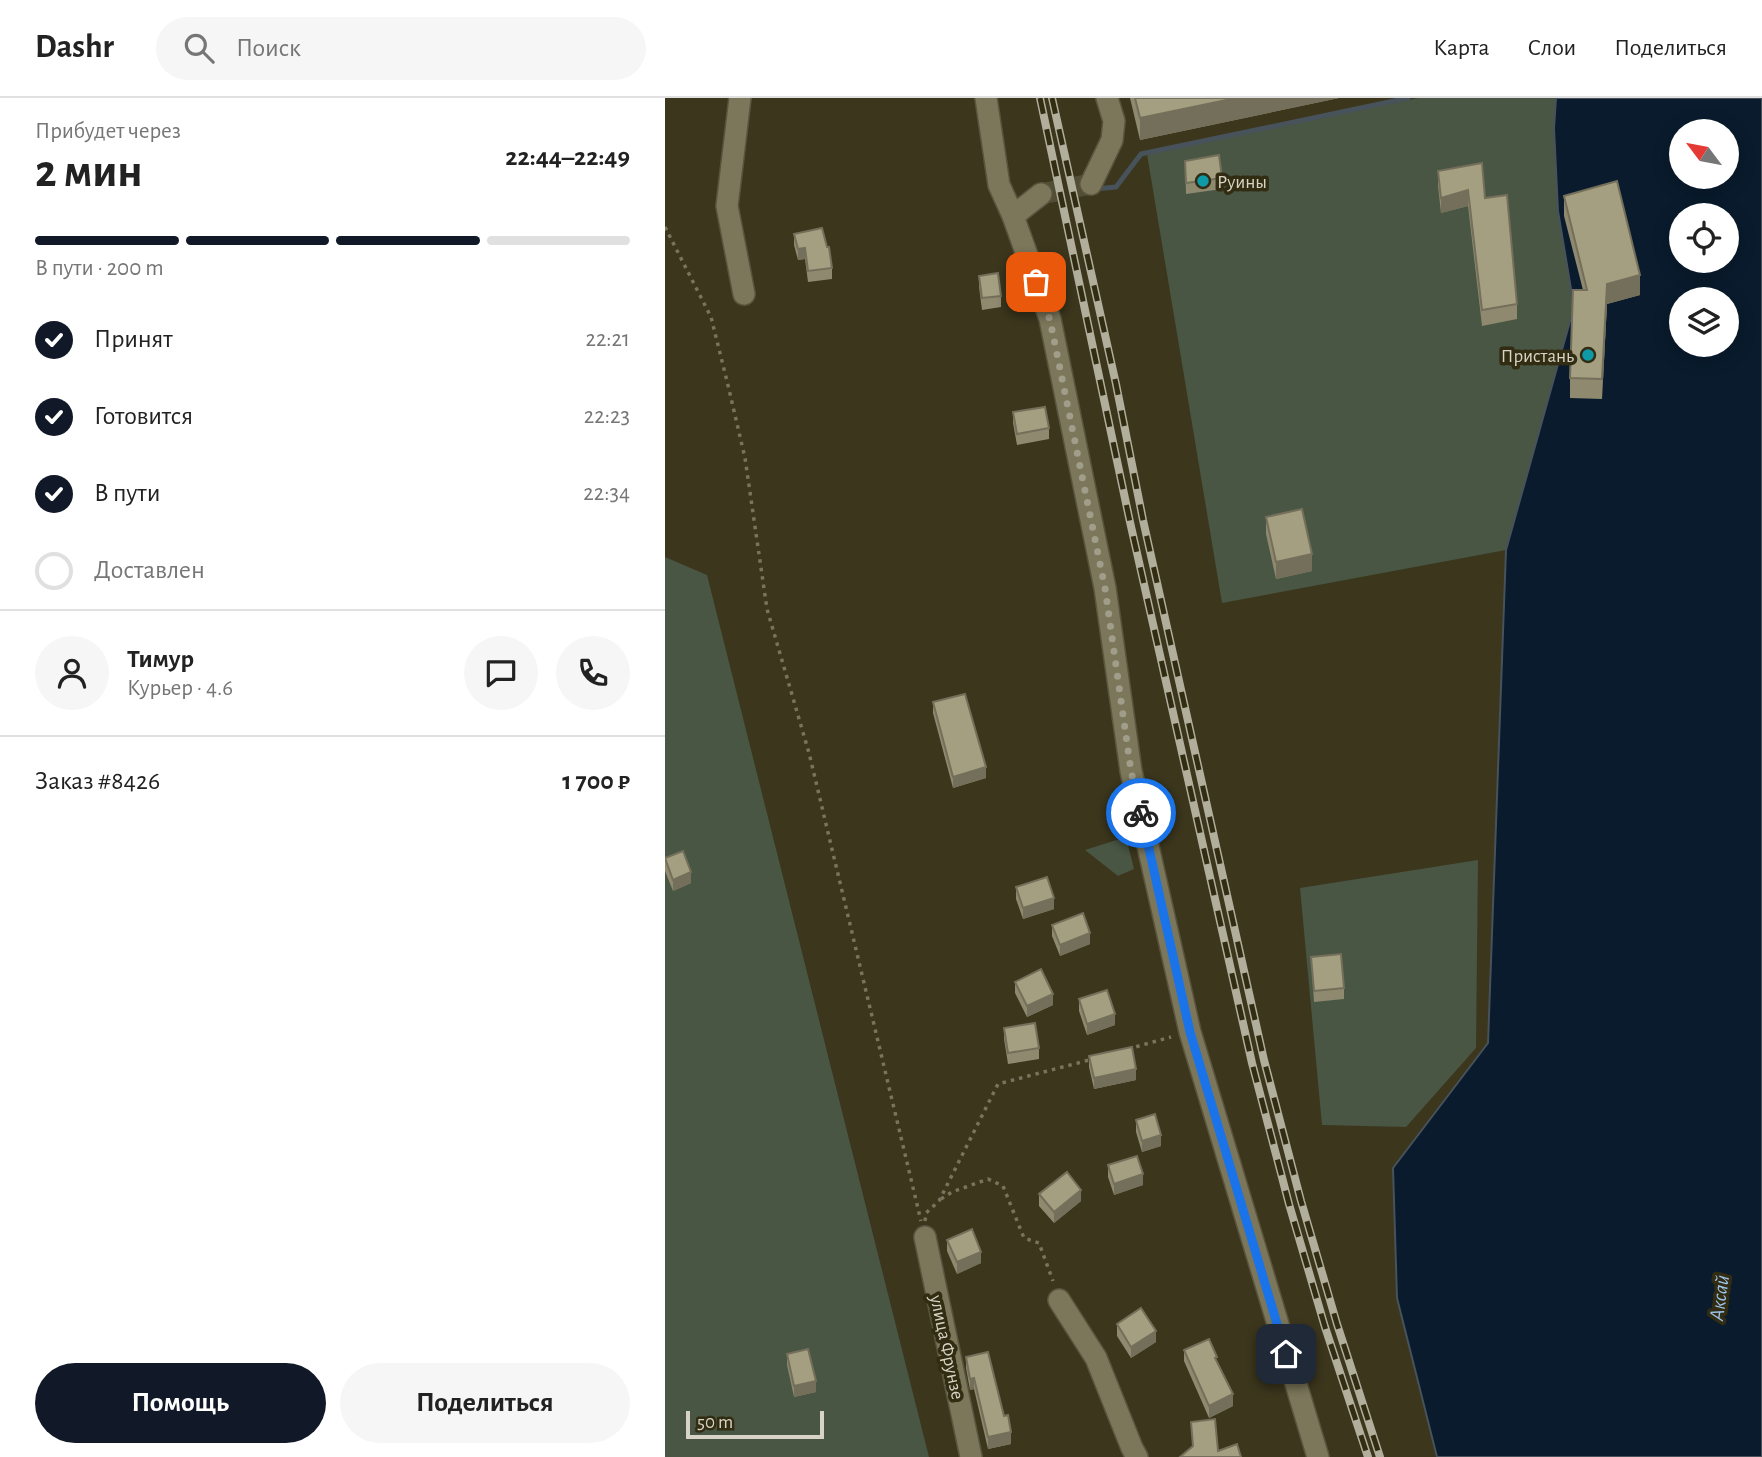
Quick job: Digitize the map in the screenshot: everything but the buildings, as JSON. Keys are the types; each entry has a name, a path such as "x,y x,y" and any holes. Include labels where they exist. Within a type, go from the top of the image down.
{"street":[{"path":"740,98 727,206 744,294"},
{"path":"986,98 999,185 1013,216 1050,320 1105,588 1131,771 1190,1032 1318,1457"},
{"path":"1091,184 1112,139 1114,121 1107,98"},
{"path":"1013,216 1041,194"},
{"name":"улица Фрунзе","path":"925,1237 971,1457"},
{"path":"1059,1300 1096,1358 1137,1457"}],"path":[{"path":"665,227 711,317 745,458 767,609 809,753 925,1237"},
{"path":"1124,1051 1190,1032"},
{"path":"939,1201 998,1084 1098,1058"},
{"path":"925,1237 926,1213 952,1192 988,1179 1003,1186 1024,1238 1039,1242 1059,1300"}],"green space":[{"path":"1418,98 1556,98 1554,128 1558,211 1574,307 1506,550 1222,603 1147,154"},
{"path":"665,557 707,575 929,1457 665,1457"},
{"path":"1126,837 1134,869 1118,876 1085,850"},
{"path":"1478,860 1476,1048 1406,1127 1322,1125 1300,888"}],"water":[{"name":"Аксай","path":"1556,98 1762,98 1762,1457 1437,1457 1397,1298 1393,1168 1488,1043 1506,550 1574,307 1558,211 1554,128"}],"waterway":[{"path":"1094,189 1116,187 1141,154 1408,98"}],"tunnel":[{"path":"1041,194 1091,184"}],"railway":[{"path":"1040,98 1130,522 1252,1063 1325,1327 1368,1457"},
{"path":"1052,98 1264,1060 1301,1201 1380,1457"}],"way so far":[{"path":"1036,282 1050,320 1105,588 1131,771 1141,813"}],"place":[{"name":"Руины","path":"1203,181"},
{"name":"Пристань","path":"1588,355"}],"route":[{"path":"1141,813 1190,1032 1286,1354"}]}
